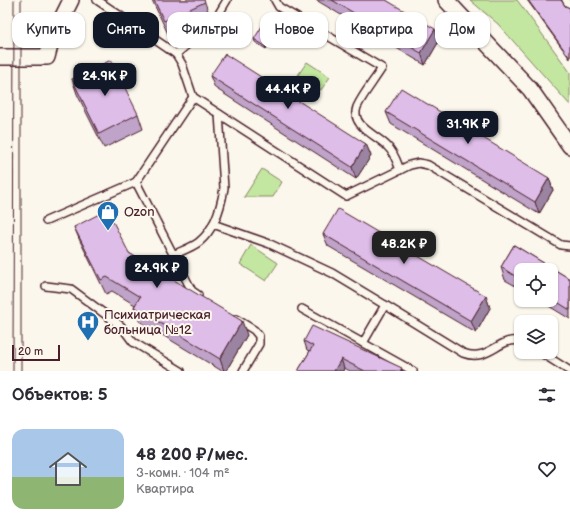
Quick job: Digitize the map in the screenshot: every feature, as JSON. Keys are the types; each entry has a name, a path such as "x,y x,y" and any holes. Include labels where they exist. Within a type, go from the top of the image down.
{"street":[{"path":"0,57 47,57 52,38 71,0"},
{"path":"446,0 530,89 570,146"}],"lane":[{"path":"98,0 176,54 182,64 193,97 346,196 400,170 419,163 428,165 561,245 570,246"},
{"path":"176,54 214,22 227,0"},
{"path":"275,0 279,7 382,68 357,108 356,118 361,126 387,145 392,152 400,170"},
{"path":"566,0 570,6"},
{"path":"46,221 136,182 193,97"},
{"path":"173,255 198,243 207,234 222,200 224,188 219,114"},
{"path":"136,182 192,291 204,299"},
{"path":"212,224 270,244 332,273 463,353 473,356 482,355 507,342 514,340"},
{"path":"46,286 71,289 121,326 133,342 181,371"},
{"path":"363,343 385,304"},
{"path":"302,309 413,371"},
{"path":"229,315 254,330 259,336 259,344 243,371"},
{"path":"551,359 570,371"}],"green space":[{"path":"470,0 517,0 570,72 570,105 498,24 490,17 490,12 484,12"},
{"path":"307,62 330,77 321,90 298,75"},
{"path":"262,169 282,182 273,197 244,197"},
{"path":"251,245 278,263 266,281 240,264"}],"building":[{"path":"154,0 204,0 205,2 183,12 167,12 167,20 164,21"},
{"path":"332,0 386,0 406,12 352,12"},
{"path":"528,0 561,0 565,6 570,8 570,58"},
{"path":"427,24 435,29 427,43"},
{"path":"260,29 260,43 254,39"},
{"path":"413,48 424,48 421,53"},
{"path":"225,54 366,144 352,167 210,76"},
{"path":"111,60 138,114 99,134 72,79"},
{"path":"401,88 549,178 535,202 386,112"},
{"path":"338,209 486,296 471,321 323,234"},
{"path":"107,210 129,253 242,321 220,359 134,307 140,297 107,277 101,280 74,227"},
{"path":"514,245 544,263 514,263 514,275 501,267"},
{"path":"558,272 570,279 570,310 558,302"},
{"path":"312,326 402,368 400,371 365,371 341,359 334,371 298,371 313,346 304,341"}],"tram line":[{"path":"13,371 14,0"},
{"path":"21,0 21,371"}],"place":[{"name":"Ozon","path":"108,232"},
{"name":"Психиатрическая больница №12","path":"88,342"}]}
